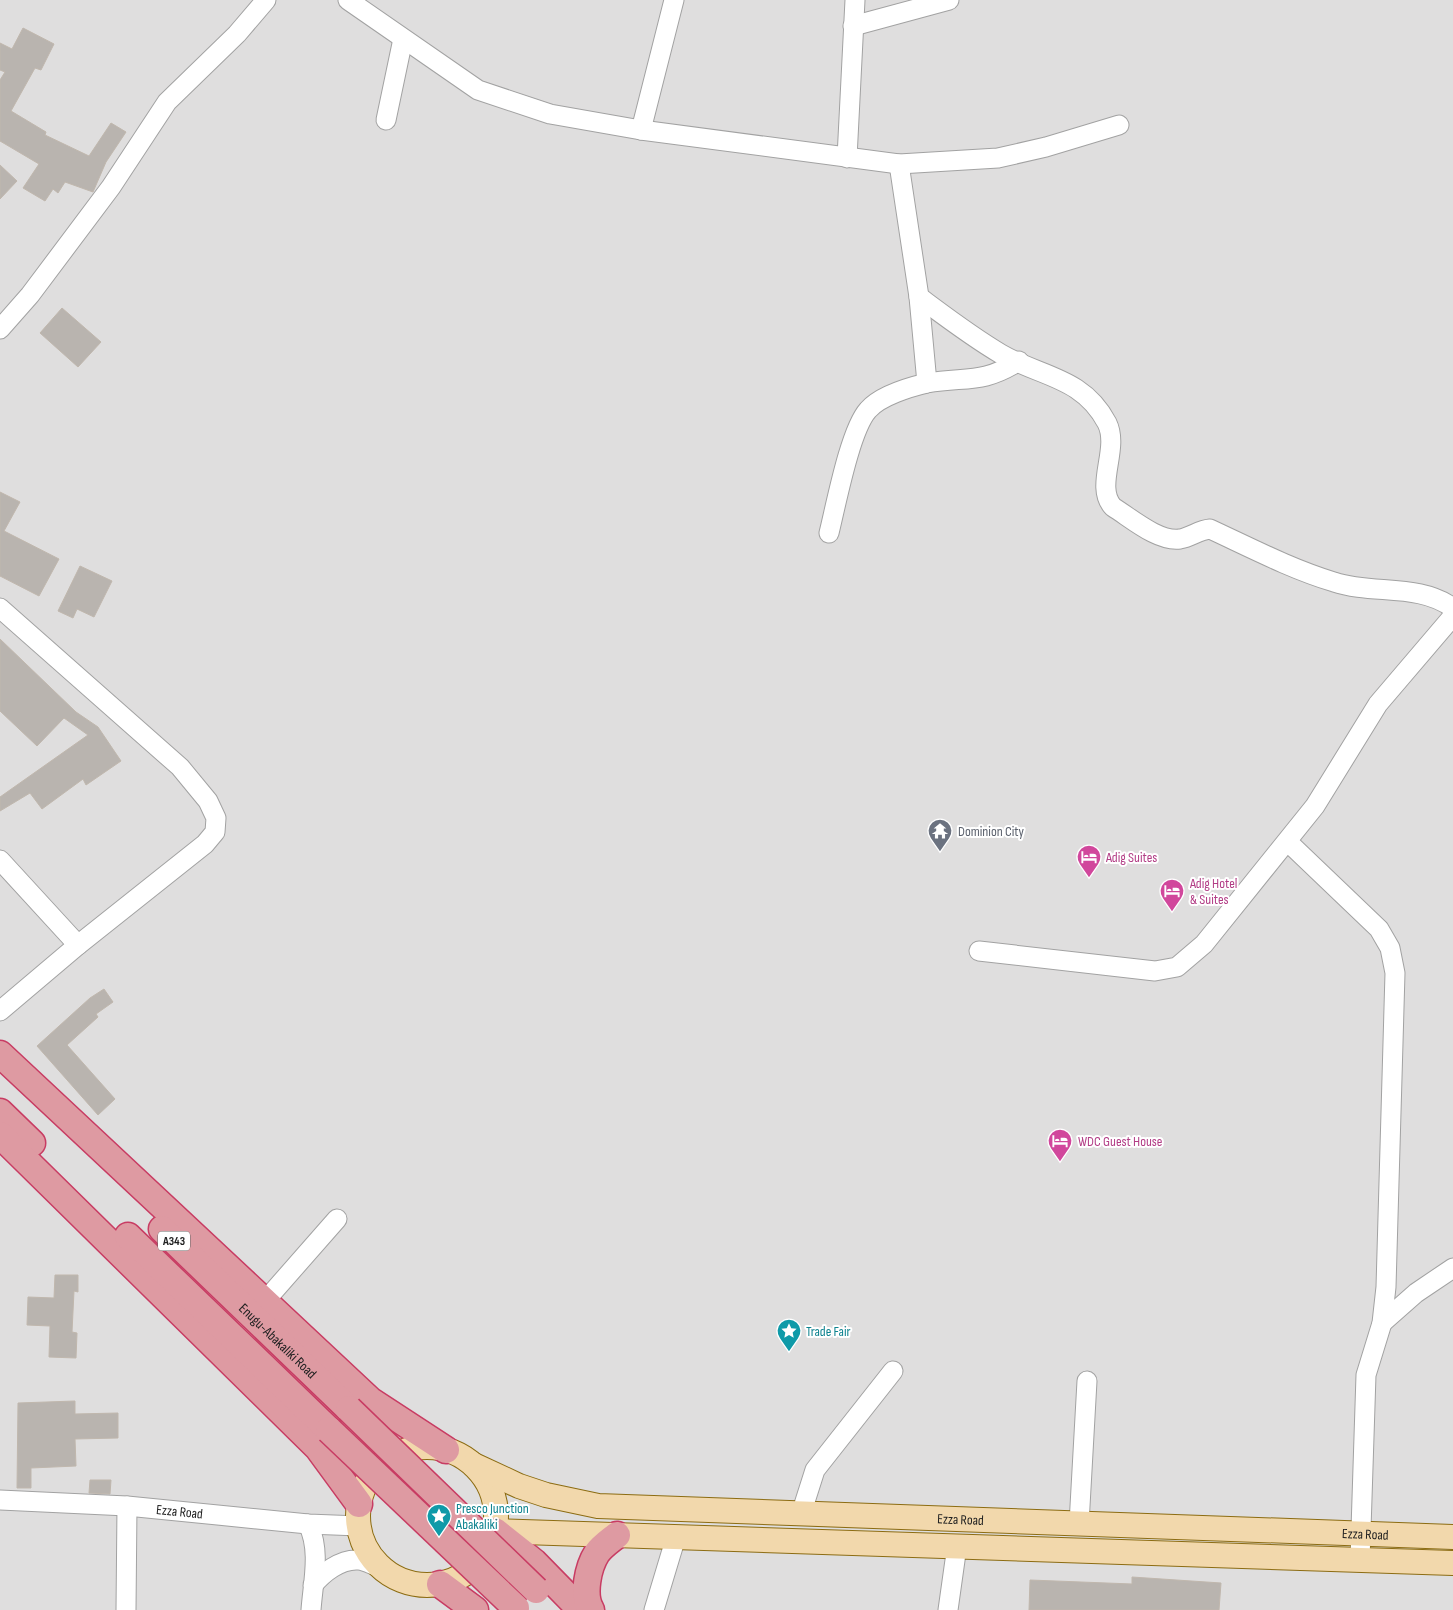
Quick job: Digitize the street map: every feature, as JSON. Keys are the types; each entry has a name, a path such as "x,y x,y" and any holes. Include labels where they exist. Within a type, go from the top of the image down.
{"highway":[{"path":"0,1054 372,1401 446,1450"},
{"name":"Enugu-Abakaliki Road","path":"0,1072 556,1610"},
{"name":"A343","path":"0,1112 516,1609"},
{"path":"0,1135 318,1448 359,1515"},
{"path":"495,1531 534,1562 581,1610"},
{"path":"591,1610 587,1591 589,1574 597,1553 618,1535"},
{"path":"440,1584 475,1610"}],"main road":[{"path":"427,1447 446,1450 461,1456 474,1466 491,1489 497,1517 495,1531 484,1556 465,1574 440,1584 419,1585 399,1579 381,1568 370,1556 363,1542 359,1515 365,1486 376,1470 390,1458 427,1447"},
{"name":"Ezza Road","path":"474,1466 519,1486 546,1495 598,1506 1453,1537"},
{"name":"Ezza Road","path":"495,1531 1453,1563"}],"street":[{"path":"0,329 30,295 111,187 166,102 237,34 266,0"},
{"path":"348,0 478,90 550,114 642,130 899,164 998,158 1046,147 1119,125"},
{"path":"642,130 674,0"},
{"path":"848,158 855,0"},
{"path":"853,26 949,0"},
{"path":"386,120 403,39"},
{"path":"899,164 920,297 928,383"},
{"path":"920,297 972,336 1002,355 1074,386 1094,402 1108,424 1112,442 1105,492 1107,501 1113,507 1158,535 1182,539 1201,530 1210,529 1276,560 1335,583 1358,588 1417,593 1433,597 1453,608"},
{"path":"829,533 848,456 868,410 886,398 928,383 988,377 1019,362"},
{"path":"0,608 180,767 208,801 216,818 215,832 205,844 78,945 0,1011"},
{"path":"979,951 1155,971 1177,967 1204,944 1288,842 1315,806 1378,704 1453,616"},
{"path":"1288,842 1379,929 1390,948 1395,973 1386,1287 1382,1323 1366,1375 1360,1560"},
{"path":"0,860 78,945"},
{"path":"265,1301 337,1218"},
{"path":"1382,1323 1416,1293 1453,1268"},
{"path":"801,1514 815,1470 893,1371"},
{"path":"1079,1524 1087,1381"},
{"name":"Ezza Road","path":"0,1500 127,1506 308,1524 359,1515"},
{"path":"126,1610 127,1506"},
{"path":"308,1524 316,1547 310,1610"},
{"path":"654,1610 676,1537"},
{"path":"948,1610 958,1546"},
{"path":"313,1585 324,1572 342,1564 358,1560 381,1568"}],"shaded area":[{"path":"0,0 1453,0 1453,1610 0,1610"}],"building":[{"path":"23,28 54,44 41,70 35,68 11,111 46,132 45,135 89,156 111,123 126,132 106,162 93,192 65,182 58,193 53,189 45,201 23,188 39,164 0,141 0,80 5,72 0,70 0,43 12,49"},
{"path":"0,165 17,181 0,199"},
{"path":"62,308 101,342 78,367 40,333"},
{"path":"0,492 20,502 4,531 59,559 39,596 0,576"},
{"path":"80,566 112,581 94,617 77,609 73,618 58,611"},
{"path":"0,639 76,712 98,727 121,761 86,785 83,779 42,809 30,793 0,811 0,797 88,735 64,718 37,746 0,711"},
{"path":"104,989 113,1002 96,1014 98,1017 67,1045 115,1099 98,1115 37,1046 90,998"},
{"path":"55,1275 78,1275 78,1292 74,1291 72,1332 77,1333 76,1358 49,1357 50,1326 27,1325 28,1297 54,1298"},
{"path":"75,1401 75,1414 118,1413 118,1438 75,1439 76,1466 31,1468 31,1488 17,1488 18,1403"},
{"path":"90,1480 111,1480 110,1494 89,1493"},
{"path":"1132,1577 1221,1583 1219,1610 1029,1610 1030,1580 1132,1584"}],"place":[{"name":"Dominion City","path":"940,852"},
{"name":"Adig Suites","path":"1089,878"},
{"name":"Adig Hotel & Suites","path":"1172,912"},
{"name":"WDC Guest House","path":"1060,1162"},
{"name":"Trade Fair","path":"789,1352"},
{"name":"Presco Junction Abakaliki","path":"439,1537"}]}
